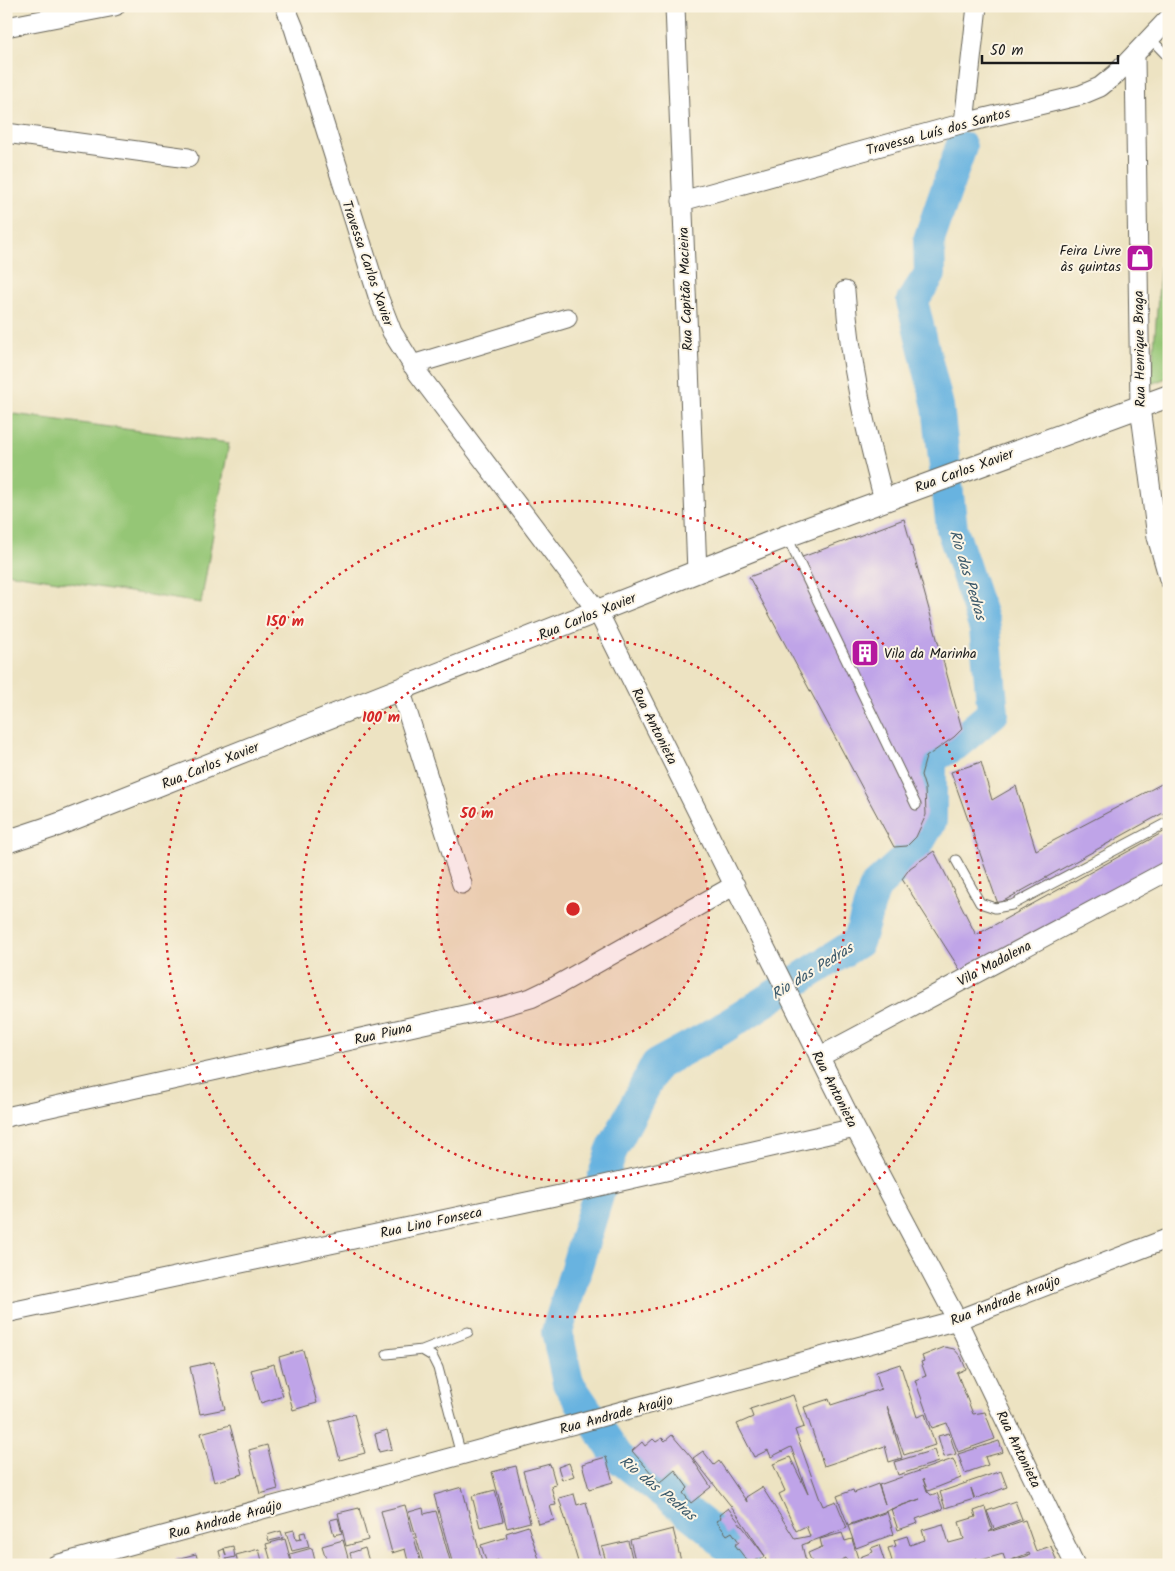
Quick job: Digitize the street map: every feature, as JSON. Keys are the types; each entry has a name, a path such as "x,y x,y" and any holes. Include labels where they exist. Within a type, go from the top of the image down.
{"street":[{"path":"6,27 115,6"},
{"name":"Travessa Carlos Xavier","path":"285,6 294,28 378,296 392,332 412,365 598,612"},
{"name":"Rua Capitão Macieira","path":"675,6 697,572"},
{"path":"964,123 977,6"},
{"name":"Travessa Luís dos Santos","path":"682,202 964,123 1081,95 1100,87 1135,56 1169,18"},
{"name":"Rua Henrique Braga","path":"1135,56 1140,407 1157,537 1169,579"},
{"path":"6,133 188,158"},
{"path":"845,290 848,335 857,395 884,500"},
{"path":"412,365 567,318"},
{"name":"Rua Carlos Xavier","path":"6,842 57,825 787,536 1169,396"},
{"name":"Rua Antonieta","path":"598,612 855,1128 957,1320 1075,1565"},
{"path":"400,689 462,884"},
{"name":"Vila Madalena","path":"819,1057 1169,870"},
{"name":"Rua Piuna","path":"6,1117 500,1007 531,998 556,986 735,885"},
{"name":"Rua Lino Fonseca","path":"6,1313 569,1193 626,1178 855,1128"},
{"name":"Rua Andrade Araújo","path":"56,1565 957,1320 1169,1238"}],"lane":[{"path":"1151,39 1169,58"},
{"path":"787,536 916,805"},
{"path":"956,860 980,903 995,908 1012,905 1168,822"},
{"path":"387,1354 422,1350 468,1332"},
{"path":"422,1350 432,1356 438,1368 462,1456"}],"green space":[{"path":"1169,160 1169,377 1151,384"},
{"path":"6,413 229,443 201,603 6,573"}],"building":[{"name":"Vila da Marinha","path":"904,519 962,729 926,757 921,775 925,788 926,815 916,837 907,846 894,847 749,577"},
{"path":"981,762 992,800 1016,786 1036,850 1169,780 1169,824 1163,813 998,904 951,772"},
{"path":"1169,829 1169,863 964,976 902,879 910,868 934,851 976,935"},
{"path":"945,1347 954,1349 961,1357 966,1369 957,1373 973,1414 985,1412 995,1439 958,1452 947,1423 932,1428 915,1380 926,1376 921,1362 924,1361 922,1356"},
{"path":"303,1350 317,1403 293,1410 279,1357"},
{"path":"214,1362 225,1409 200,1414 190,1367"},
{"path":"274,1364 283,1396 261,1403 251,1370"},
{"path":"900,1364 917,1417 925,1414 935,1445 904,1455 887,1406 902,1458 889,1462 885,1446 824,1466 804,1407 829,1399 831,1405 881,1389 876,1372"},
{"path":"793,1395 804,1427 795,1430 819,1497 823,1506 836,1501 847,1528 802,1545 806,1562 796,1565 767,1565 765,1557 749,1563 735,1545 739,1542 732,1532 727,1535 716,1521 721,1518 719,1515 728,1508 765,1556 734,1510 693,1458 703,1451 714,1465 719,1461 747,1502 746,1497 762,1487 795,1539 810,1536 806,1526 796,1531 779,1494 785,1491 773,1464 790,1457 808,1494 791,1447 771,1457 768,1450 754,1457 737,1424 753,1417 750,1409"},
{"path":"354,1414 365,1453 340,1460 329,1421"},
{"path":"230,1425 243,1474 214,1482 201,1433"},
{"path":"387,1430 392,1449 379,1452 375,1434"},
{"path":"949,1433 956,1454 944,1457 938,1436"},
{"path":"672,1435 691,1457 711,1487 691,1503 683,1493 688,1488 675,1470 660,1483 632,1451 642,1442 645,1446 653,1439 656,1442 662,1438 665,1441"},
{"path":"999,1441 1003,1452 985,1457 988,1465 965,1473 958,1454"},
{"path":"267,1445 278,1489 260,1494 249,1450"},
{"path":"934,1450 938,1462 898,1475 894,1462"},
{"path":"606,1457 613,1482 589,1489 582,1464"},
{"path":"953,1459 961,1478 928,1491 923,1479 927,1491 931,1495 937,1493 943,1509 916,1519 918,1523 898,1530 891,1509 848,1525 837,1496 853,1490 854,1493 878,1484 885,1504 879,1485"},
{"path":"569,1463 574,1476 562,1480 558,1467"},
{"path":"550,1464 556,1485 551,1486 556,1505 550,1506 554,1520 538,1524 523,1471"},
{"path":"516,1466 530,1522 507,1528 492,1472"},
{"path":"1001,1471 1007,1487 975,1499 971,1488 974,1499 945,1508 940,1492"},
{"path":"462,1487 483,1565 453,1565 434,1495"},
{"path":"495,1490 503,1521 480,1527 472,1496"},
{"path":"574,1494 577,1505 586,1502 603,1565 579,1565 559,1498"},
{"path":"1015,1501 1022,1519 994,1529 987,1511"},
{"path":"405,1505 421,1563 413,1565 409,1565 405,1549 392,1553 381,1511"},
{"path":"985,1507 992,1530 989,1532 1025,1520 1036,1551 1051,1546 1057,1562 1048,1565 1007,1565 1003,1554 978,1561 977,1558 967,1561 968,1565 863,1565 860,1557 873,1552 871,1548 879,1545 885,1563 892,1561 888,1548 896,1546 894,1540 907,1536 910,1545 925,1540 922,1530 943,1524 949,1543 964,1539 959,1522 976,1517 974,1511","holes":["1029,1553 1030,1555 1009,1561"]},
{"path":"359,1508 368,1540 346,1546 338,1513"},
{"path":"423,1508 424,1514 436,1511 451,1564 424,1565 409,1512"},
{"path":"887,1512 894,1534 856,1548 848,1526"},
{"path":"338,1518 342,1533 334,1535 330,1520"},
{"path":"528,1526 541,1565 499,1565 498,1560 487,1564 481,1545 507,1537 506,1533"},
{"path":"673,1529 682,1565 640,1565 639,1558 635,1560 630,1540"},
{"path":"294,1530 296,1540 301,1539 300,1533 305,1532 309,1547 292,1551 286,1532"},
{"path":"281,1531 283,1538 269,1541 267,1535"},
{"path":"842,1533 845,1541 852,1539 860,1565 848,1565 846,1558 831,1565 813,1565 808,1553 822,1547 820,1539"},
{"path":"285,1539 292,1565 272,1565 266,1544"},
{"path":"343,1540 350,1565 328,1565 322,1546"},
{"path":"628,1541 633,1562 607,1565 602,1547"},
{"path":"233,1546 235,1557 226,1559 227,1561 222,1563 219,1551 224,1549 226,1556 224,1548"},
{"path":"312,1548 316,1565 293,1565 290,1554"},
{"path":"365,1548 370,1565 353,1565 350,1553"},
{"path":"259,1549 263,1565 238,1565 236,1555"},
{"path":"196,1554 199,1565 178,1565 176,1559"},
{"path":"719,1559 725,1565 706,1564"}],"waterway":[{"name":"Rio das Pedras","path":"744,1565 712,1531 618,1457 568,1383 557,1332 611,1152 656,1065 720,1030 858,942 875,887 913,852 931,821 931,758 955,745 993,713 985,629 952,529 938,406 912,301 930,274 929,240 961,147"}],"place":[{"name":"Feira Livre às quintas","path":"1140,258"},
{"name":"Vila da Marinha","path":"865,653"}]}
